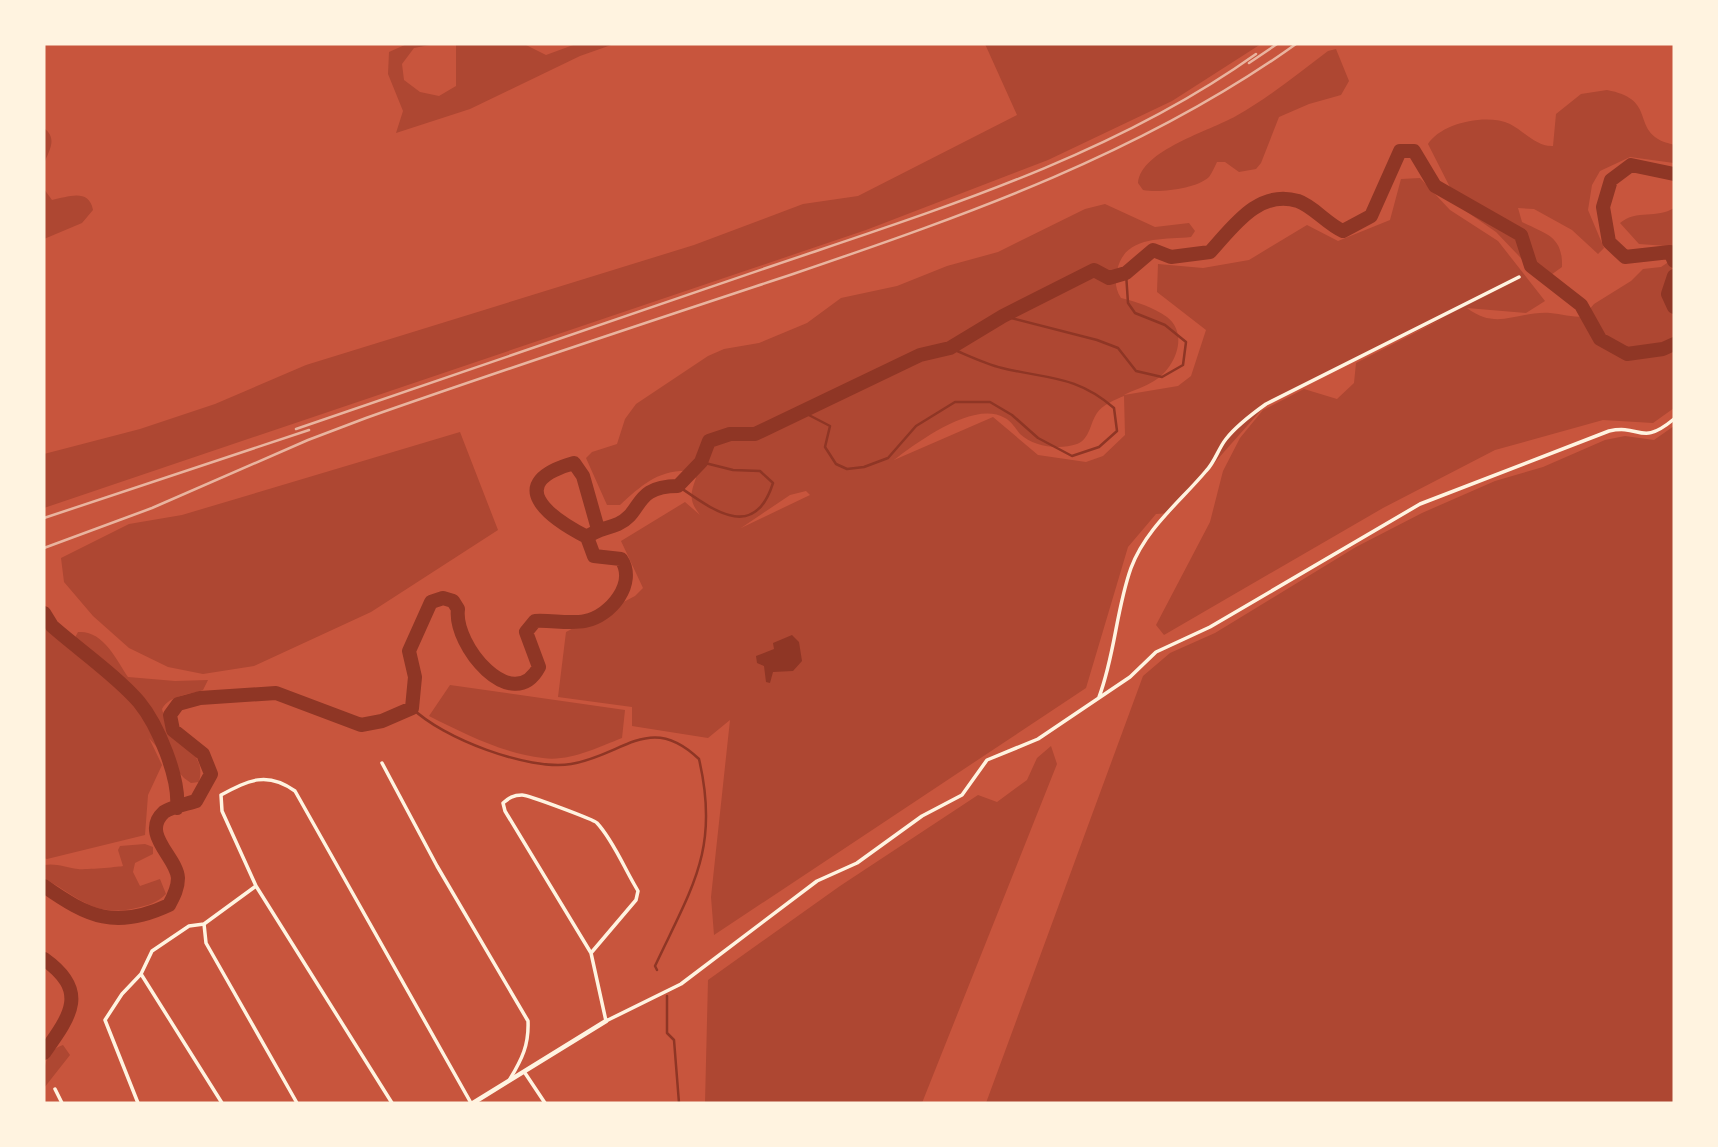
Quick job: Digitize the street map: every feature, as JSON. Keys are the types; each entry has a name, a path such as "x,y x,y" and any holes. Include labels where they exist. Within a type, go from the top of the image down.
{"street":[{"path":"1099,697 1110,670 1130,570 1137,554 1168,509 1209,469 1227,438 1241,423 1266,404 1518,277"},
{"path":"392,1103 256,886 222,811 221,795 240,785 264,778 279,780 295,791 472,1103 606,1021 681,984 817,881 857,863 922,816 962,795 988,760 1038,739 1130,677 1156,652 1210,627 1420,503 1609,431 1618,429 1650,435 1674,419"},
{"path":"383,763 437,866 528,1021 529,1039 524,1057 507,1084"},
{"path":"591,953 636,900 638,891 598,824 587,816 561,811 523,795 510,796 503,803 505,811 591,953 606,1021"},
{"path":"138,1103 105,1020 122,994 141,974 152,951 189,926 204,924 256,886"},
{"path":"204,924 206,943 297,1103"},
{"path":"141,974 222,1103"},
{"path":"525,1073 545,1103"},
{"path":"55,1089 62,1103"}],"shaded area":[{"path":"407,44 435,44 414,48 402,64 404,80 420,92 439,96 456,86 456,44 524,44 546,55 576,44 614,44 580,56 470,109 396,133 403,111 388,74 389,52"},
{"path":"985,44 1261,44 1172,101 1048,160 866,230 44,508 44,454 140,429 215,404 306,365 694,245 803,204 858,196 1017,115"},
{"path":"1336,49 1349,81 1341,95 1309,104 1279,117 1261,163 1256,169 1239,172 1225,162 1217,162 1209,177 1196,185 1150,191 1143,190 1138,183 1142,171 1163,151 1248,109 1328,51"},
{"path":"1607,90 1631,99 1651,133 1674,145 1674,163 1630,157 1600,171 1592,185 1588,210 1604,248 1598,254 1572,230 1534,209 1518,208 1522,222 1551,237 1560,249 1562,267 1548,277 1539,277 1496,232 1460,207 1428,144 1443,130 1465,122 1489,120 1510,124 1536,142 1553,146 1556,114 1581,94"},
{"path":"44,128 51,136 51,141 44,164"},
{"path":"1420,178 1450,210 1498,241 1545,301 1526,313 1467,308 1488,318 1538,313 1583,317 1594,304 1631,281 1643,269 1661,267 1670,261 1667,246 1639,244 1620,223 1633,216 1661,213 1674,208 1674,408 1653,423 1603,420 1495,450 1383,508 1164,635 1156,625 1210,522 1223,471 1240,438 1263,410 1304,389 1337,399 1354,383 1356,363 1446,317 1270,400 1170,513 1156,514 1128,547 1086,688 714,935 711,897 730,720 708,738 632,726 632,707 558,697 566,632 635,596 643,588 621,541 685,502 700,515 692,497 696,478 691,471 660,476 644,485 620,505 607,505 586,458 592,452 617,444 625,419 636,404 708,356 724,349 759,343 807,323 841,298 897,286 947,266 998,252 1085,209 1105,204 1155,227 1189,223 1195,231 1191,237 1136,245 1121,259 1116,278 1121,298 1145,305 1167,317 1174,324 1178,342 1173,360 1161,376 1124,395 1178,386 1191,376 1206,330 1157,292 1158,264 1203,268 1249,260 1307,225 1338,241 1390,220 1401,179","holes":["1124,396 1125,435 1103,456 1086,462 1038,455 993,417 894,460 931,434 978,414 1005,418 1032,442 1055,447 1070,446 1081,442 1087,435 1099,410","806,491 810,495 741,528 790,495"]},
{"path":"44,189 52,200 82,196 91,203 93,210 82,223 44,239"},
{"path":"1674,426 1674,1103 986,1103 1143,676 1170,653 1215,633 1356,547 1422,513 1495,481 1543,467 1605,440 1625,436 1654,440"},
{"path":"460,432 498,530 371,612 254,666 203,674 168,667 129,648 93,616 64,582 61,558 129,524 182,515"},
{"path":"44,622 65,642 72,643 78,632 95,636 108,647 128,677 175,681 208,680 203,690 175,698 162,709 169,728 197,758 199,782 191,783 184,778 149,738 162,765 148,795 145,835 47,859 44,858"},
{"path":"792,635 799,642 802,661 793,671 773,672 770,683 766,682 764,666 757,663 756,656 774,649 773,643"},
{"path":"450,685 625,710 622,738 563,758 543,758 513,752 470,736 429,716"},
{"path":"1051,746 1057,764 922,1103 705,1103 708,980 840,886 978,795 997,802 1027,780 1037,758"},
{"path":"145,844 153,847 153,854 135,863 133,872 140,886 160,879 166,894 149,905 122,910 98,908 44,878 44,865 80,869 123,866 118,850 120,846"},
{"path":"63,1045 70,1055 44,1088 48,1057"}],"waterway":[{"path":"44,886 75,906 103,916 133,917 169,905 178,878 158,837 158,820 167,810 196,801 211,774 203,754 173,730 170,715 178,704 200,698 276,693 361,725 382,721 412,708 415,677 409,651 431,602 443,598 453,601 458,609 459,624 465,641 487,670 501,680 515,684 528,680 539,667 526,632 535,621 579,622 595,618 612,606 623,588 626,578 621,559 594,556 587,537 626,519 653,490 678,486 701,462 709,441 730,434 755,434 920,355 950,348 1003,316 1094,270 1109,278 1126,273 1153,250 1171,257 1210,252 1237,222 1259,205 1271,200 1298,201 1343,231 1371,216 1400,151 1414,151 1435,186 1521,235 1531,266 1581,305 1600,339 1627,354 1663,349 1674,344"},
{"path":"1674,174 1631,165 1611,180 1603,207 1609,242 1625,257 1670,252 1674,261"},
{"path":"1003,316 1118,348 1136,371 1162,377 1183,365 1186,342 1165,325 1135,313 1128,303 1126,273"},
{"path":"1674,276 1668,294 1674,307"},
{"path":"803,412 830,426 825,447 836,464 847,469 864,467 888,458 916,426 955,402 990,402 1012,415 1038,438 1072,456 1099,447 1117,431 1114,408 1087,389 1061,380 996,366 950,348"},
{"path":"678,486 718,511 731,516 744,516 755,512 765,501 773,483 760,471 733,470 701,462"},
{"path":"587,537 559,520 539,500 537,490 541,480 553,471 574,463 583,476 598,529"},
{"path":"44,613 52,626 120,683 146,712 171,767 177,808"},
{"path":"412,708 464,741 532,762 571,764 636,740 651,738 666,739 682,745 699,759 705,790 704,843 691,890 655,966 657,970"},
{"path":"44,959 67,982 71,993 68,1015 44,1053"},
{"path":"667,996 667,1033 674,1040 679,1103"}],"railway":[{"path":"1249,63 1277,44"},
{"path":"44,548 152,508 308,440 366,418 793,274 989,204 1116,149 1178,117 1238,83 1296,44"},
{"path":"296,429 897,224 1022,177 1143,122 1201,90 1256,54"},
{"path":"44,518 309,430"}]}
